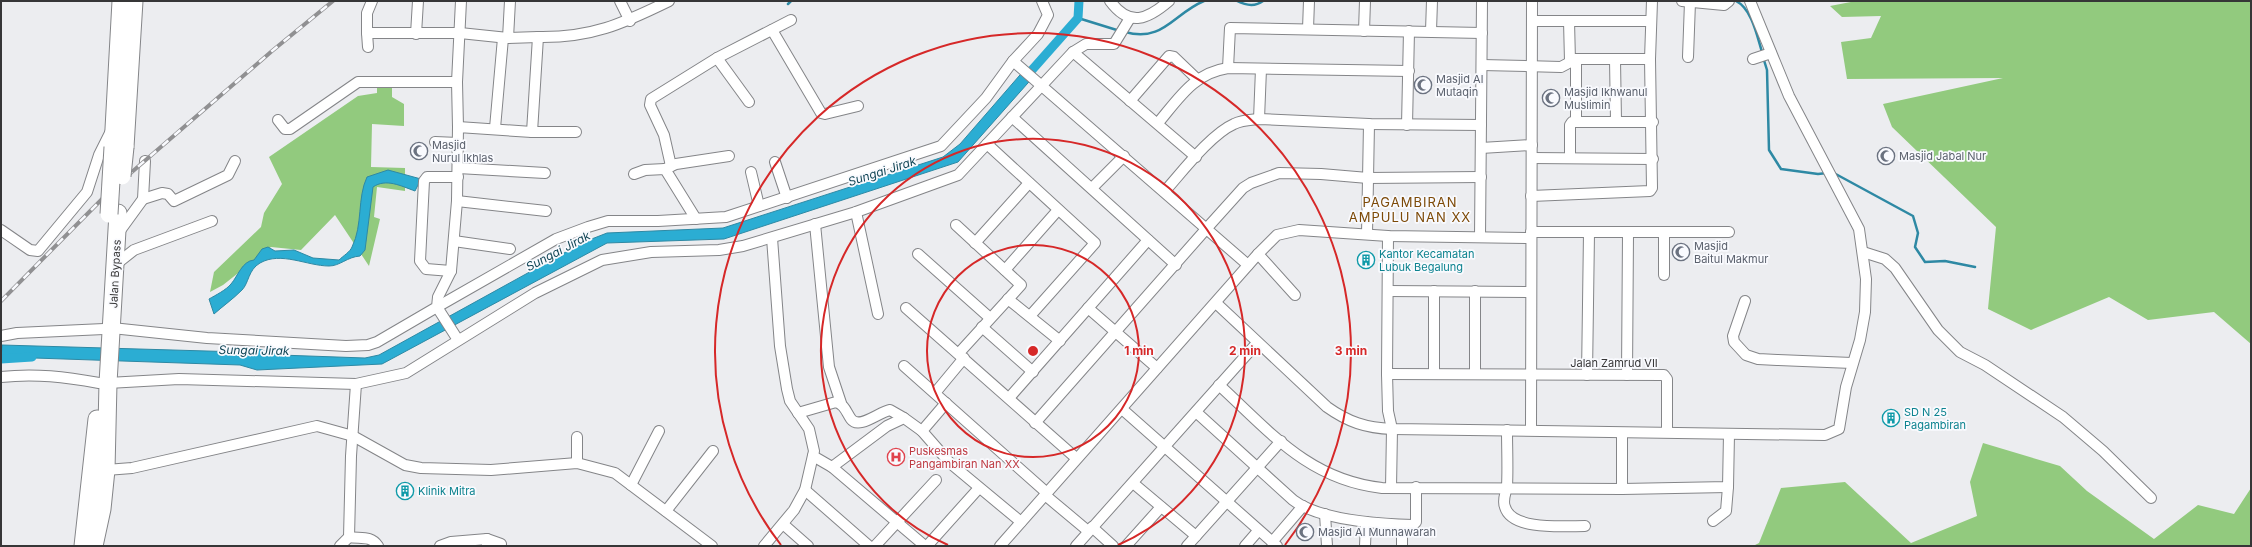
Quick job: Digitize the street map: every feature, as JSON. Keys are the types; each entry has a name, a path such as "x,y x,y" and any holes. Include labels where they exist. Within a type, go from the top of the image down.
{"highway":[{"name":"Jalan Bypass","path":"119,147 114,128 121,1"},
{"name":"Jalan Bypass","path":"108,332 119,147 134,1"},
{"name":"Jalan Bypass","path":"83,546 104,378 115,265 117,236 114,214"},
{"name":"Jalan Bypass","path":"94,546 102,508 106,470 104,378"}],"street":[{"path":"368,47 367,12 372,1"},
{"path":"416,34 418,1"},
{"path":"456,338 439,310 438,297 451,271 454,241 458,173 457,82 461,1"},
{"path":"495,128 510,1"},
{"path":"620,1 630,21"},
{"path":"367,33 460,33 506,38 570,37 601,31 630,21 669,1"},
{"path":"1,336 40,332 108,332 359,346 377,342 439,310 556,240 588,227 608,221 726,217 941,146 986,98 1013,61 1038,34 1045,23 1048,12 1042,1"},
{"path":"1110,1 1128,20"},
{"path":"1128,20 1148,17 1169,1"},
{"path":"1308,29 1309,1"},
{"path":"1364,31 1365,1"},
{"path":"1431,31 1432,1"},
{"path":"1480,237 1482,1"},
{"path":"1531,430 1532,1"},
{"path":"1531,196 1650,191 1652,188 1653,122 1650,59 1652,1"},
{"path":"1216,303 1257,344 1342,418 1356,424 1392,429 1531,430 1622,433 1667,432 1825,435 1839,429 1852,363 1860,340 1865,312 1866,279 1859,229 1788,96 1762,55 1750,1"},
{"path":"1688,57 1686,2 1726,3"},
{"path":"696,219 668,168 664,135 650,104 651,99 717,58 791,20"},
{"path":"1,377 28,374 104,378 356,384 406,373 456,338 535,293 602,260 651,252 719,250 772,238 856,212 958,175 1012,117 1040,83 1072,52 1086,44 1114,44 1119,38 1128,20"},
{"path":"1532,21 1652,21"},
{"path":"1569,21 1573,60 1576,121"},
{"path":"1228,68 1230,28 1482,33"},
{"path":"772,30 821,113 825,114 858,106"},
{"path":"1407,125 1410,71 1409,31"},
{"path":"532,132 538,37"},
{"path":"1072,52 1158,123 1196,157"},
{"path":"1130,101 1169,56 1174,57 1197,78"},
{"path":"717,58 749,102"},
{"path":"1482,65 1561,66 1566,65 1573,60 1650,59"},
{"path":"1615,60 1616,121"},
{"path":"1013,61 1165,191 1248,265"},
{"path":"1158,123 1197,78 1213,70 1228,68 1410,71"},
{"path":"1259,119 1261,69"},
{"path":"278,120 285,129 290,130 358,82 457,82"},
{"path":"1012,117 1176,265"},
{"path":"1165,191 1196,157 1226,128 1241,121 1259,119 1369,124 1481,125"},
{"path":"1570,158 1570,125 1576,121 1653,122"},
{"path":"1367,234 1369,124"},
{"path":"458,126 532,132 576,132"},
{"path":"1,230 27,248 38,251 87,192 99,155 114,128"},
{"path":"435,142 458,143"},
{"path":"987,144 1094,243 1030,316"},
{"path":"1481,148 1532,145"},
{"path":"634,174 645,170 668,168 729,156"},
{"path":"1092,188 1124,156"},
{"path":"1532,158 1653,159"},
{"path":"117,236 143,199 145,161"},
{"path":"143,199 162,193 168,194 174,201 228,175 235,161"},
{"path":"775,162 787,198"},
{"path":"751,172 759,206"},
{"path":"451,271 426,269 420,262 424,181 427,177 458,173 545,174"},
{"path":"1035,423 1243,188 1263,178 1279,174 1321,174 1368,178 1481,177"},
{"path":"975,243 1029,183"},
{"path":"457,201 546,211"},
{"path":"1005,270 1058,210"},
{"path":"856,212 878,314"},
{"path":"115,265 134,250 212,221"},
{"path":"814,224 829,367 840,403 851,419 856,422 863,422 890,410 904,418 922,431 950,463 1020,522"},
{"path":"935,393 982,327 1021,284 956,225"},
{"path":"1000,546 1076,458 1122,409 1248,265 1278,235 1300,230 1388,236 1480,237 1589,233 1628,234 1729,232"},
{"path":"1587,375 1589,233"},
{"path":"1664,233 1664,275"},
{"path":"1627,375 1628,234"},
{"path":"1388,236 1387,374 1388,411 1392,429 1391,488"},
{"path":"764,546 794,510 805,490 813,456 812,438 787,389 780,346 772,238"},
{"path":"1009,398 1148,240"},
{"path":"454,241 510,249"},
{"path":"1863,252 1885,258 1895,268 1938,330 1960,352 1985,365 2064,417 2103,451 2151,498"},
{"path":"918,254 990,318"},
{"path":"1258,254 1295,295"},
{"path":"1388,291 1531,292"},
{"path":"1434,291 1434,374"},
{"path":"1475,291 1475,374"},
{"path":"1008,299 1060,341"},
{"path":"1745,301 1734,336 1734,342 1746,355 1758,359 1852,363"},
{"path":"906,308 1076,458"},
{"path":"1088,308 1114,333 1157,368"},
{"path":"982,327 1033,372"},
{"path":"1076,546 1257,344"},
{"path":"904,366 1046,494 1113,546"},
{"name":"Jalan Zamrud VII","path":"1387,374 1664,375 1666,377 1667,432"},
{"path":"340,546 349,537 356,384"},
{"path":"1219,385 1309,464 1336,478 1370,487 1622,489 1728,487"},
{"path":"798,413 831,402 840,403"},
{"path":"922,431 946,403"},
{"path":"1122,409 1275,544 1303,506"},
{"path":"1196,412 1256,468 1303,506 1326,514 1366,522 1414,525 1416,522 1416,487"},
{"path":"832,467 888,426 904,418"},
{"path":"106,470 132,468 317,426 353,436 405,465 422,468 491,470 577,463 615,474 712,546"},
{"path":"1507,430 1507,487 1504,507 1511,516 1531,525 1585,526"},
{"path":"631,486 659,431"},
{"path":"1622,433 1622,489"},
{"path":"1713,521 1726,511 1729,434"},
{"path":"577,437 577,463"},
{"path":"1187,546 1225,501 1281,441"},
{"path":"666,511 713,452"},
{"path":"813,456 832,467 926,546 979,488"},
{"path":"875,546 936,480"},
{"path":"1133,482 1160,507 1196,536"},
{"path":"805,490 869,546"},
{"path":"1126,546 1160,507"},
{"path":"1326,514 1327,546"},
{"path":"1365,546 1366,522"},
{"path":"783,524 808,546"},
{"path":"1402,525 1402,546"},
{"path":"1245,546 1258,530"},
{"path":"349,537 373,540 378,546"},
{"path":"440,546 451,542 487,542 501,544"}],"green space":[{"path":"1856,1 2251,1 2251,344 2214,312 2148,320 2109,297 2031,330 1988,309 1996,227 1892,127 1883,104 2003,78 1847,79 1841,42 1871,38 1881,16 1842,17 1830,6"},
{"path":"377,79 392,79 392,97 404,104 404,126 372,124 371,167 405,168 405,191 377,187 374,217 380,219 369,266 335,215 301,250 271,247 223,285 210,292 214,272 261,227 264,213 282,184 269,157 358,96 377,93"},
{"path":"1983,443 2060,466 2087,491 2154,539 2198,505 2234,514 2251,488 2251,546 1753,546 1759,543 1781,488 1845,482 1911,543 1977,516 1970,482"}],"water":[{"path":"1026,68 1035,75 958,162 724,239 607,243 382,364 257,370 240,365 5,357 1,359 2,345 241,352 258,349 280,355 365,358 379,355 584,242 607,233 723,228 943,157 960,144"},
{"path":"388,170 421,179 415,191 399,185 388,183 378,184 373,187 365,250 360,256 351,258 333,266 277,258 260,263 253,269 242,290 214,314 209,299 229,286 234,281 243,266 254,260 262,249 268,247 275,251 294,250 313,258 339,260 351,249 355,239 358,230 362,194 367,177"}],"waterway":[{"path":"788,4 791,1"},
{"name":"Sungai Jirak","path":"1024,79 1078,18 1079,1"},
{"path":"1125,32 1138,34 1159,30 1168,25 1184,12 1204,1"},
{"path":"1237,1 1250,5 1263,1"},
{"path":"1736,1 1742,5 1750,16 1762,52"},
{"path":"1078,18 1120,31"},
{"path":"1763,57 1767,70 1769,150 1781,169 1818,174 1827,173"},
{"path":"1832,172 1913,216 1918,233 1915,247 1925,262 1945,261 1975,267"},
{"name":"Sungai Jirak","path":"1,359 32,357"}],"railway":[{"path":"1,301 111,190 272,51 333,1"}],"place":[{"name":"Masjid Al Mutaqin","path":"1423,85"},
{"name":"Masjid Ikhwanul Muslimin","path":"1551,98"},
{"name":"Masjid Nurul Ikhlas","path":"419,151"},
{"name":"Masjid Jabal Nur","path":"1886,156"},
{"name":"Masjid Baitul Makmur","path":"1681,252"},
{"name":"Kantor Kecamatan Lubuk Begalung","path":"1366,260"},
{"name":"SD N 25 Pagambiran","path":"1891,418"},
{"name":"Puskesmas Pangambiran Nan XX","path":"896,457"},
{"name":"Klinik Mitra","path":"405,491"},
{"name":"Masjid Al Munnawarah","path":"1305,532"}],"district":[{"name":"PAGAMBIRAN AMPULU NAN XX","path":"1410,210"}]}
